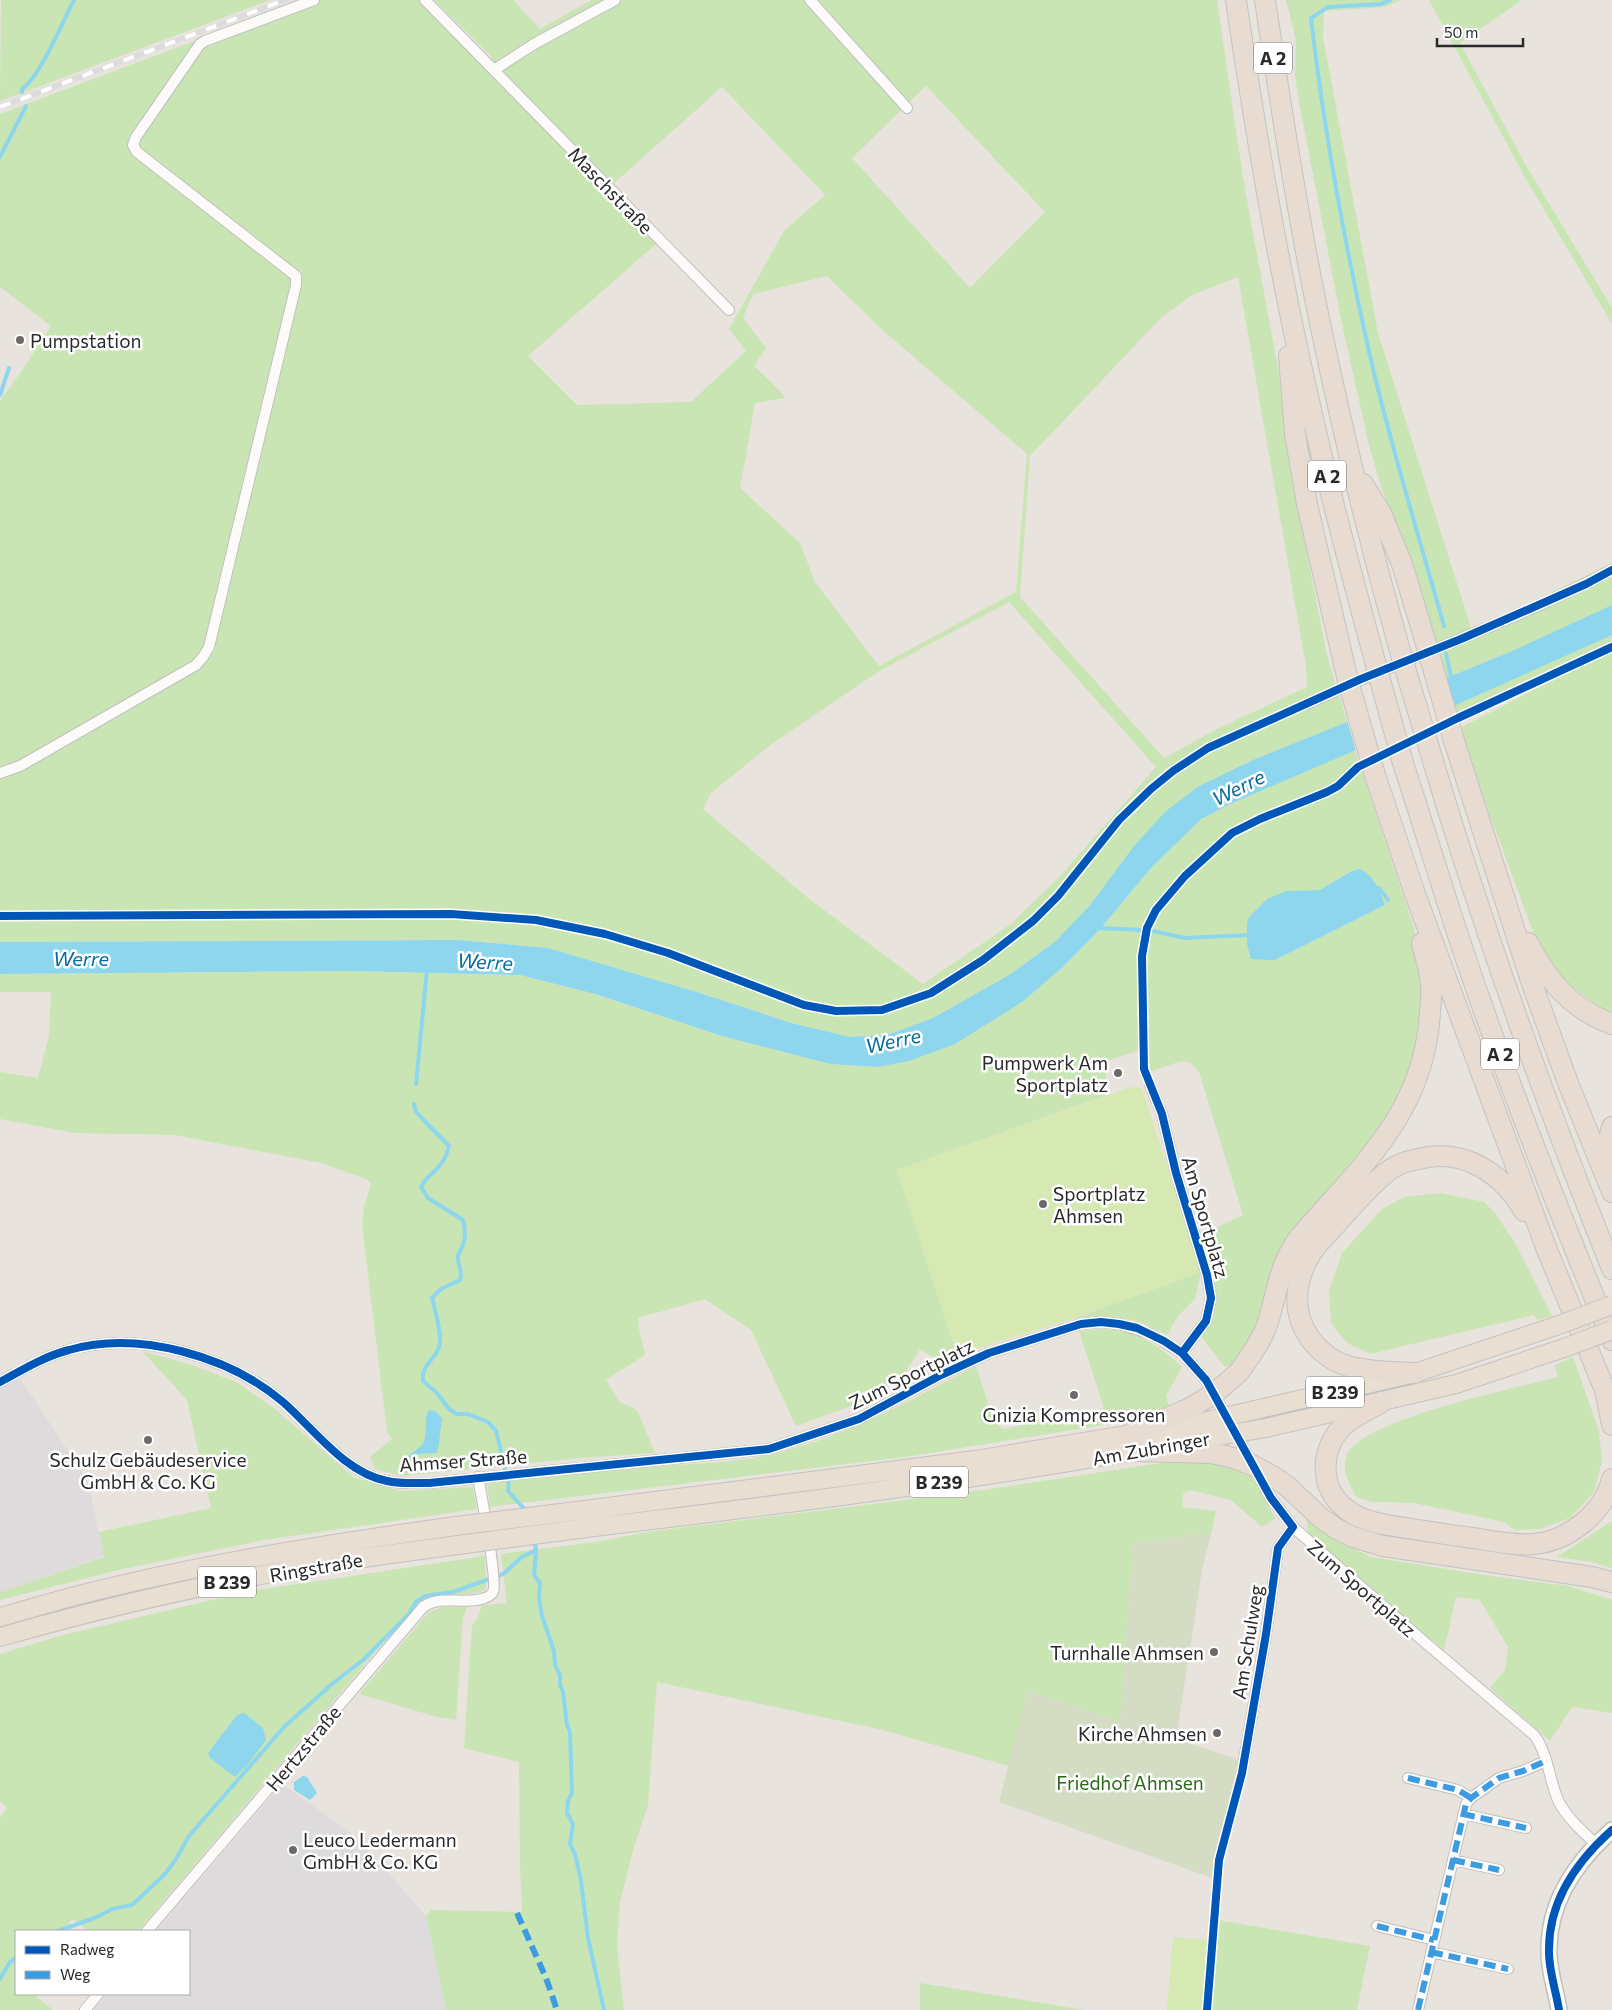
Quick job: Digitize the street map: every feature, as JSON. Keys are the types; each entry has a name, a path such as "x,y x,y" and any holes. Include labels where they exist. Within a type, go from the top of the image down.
{"highway":[{"name":"A 2","path":"1236,0 1259,147 1284,282 1315,430 1403,763 1468,965 1575,1252 1612,1340"},
{"name":"A 2","path":"1264,0 1282,115 1321,327 1372,550 1452,828 1504,984 1559,1138 1612,1269"},
{"path":"1284,282 1295,434 1307,504 1348,681 1375,775 1415,894 1547,1250 1609,1399 1612,1426"},
{"path":"1355,473 1385,522 1402,564 1454,741 1505,902 1565,1074 1611,1190"},
{"path":"1134,1443 1194,1415 1238,1372 1259,1342 1266,1326 1278,1279 1288,1254 1298,1239 1389,1133 1414,1086 1424,1060 1430,1025 1431,984 1416,913 1415,894"},
{"path":"1505,902 1538,962 1556,987 1578,1007 1612,1024"},
{"path":"1611,1190 1608,1154 1612,1127"},
{"path":"1415,1374 1369,1371 1346,1366 1315,1346 1303,1328 1297,1309 1297,1288 1302,1271 1312,1251 1369,1188 1388,1171 1408,1161 1431,1155 1446,1155 1466,1159 1486,1168 1515,1195 1547,1250"},
{"name":"Am Zubringer","path":"1194,1415 1256,1410 1415,1374 1612,1305"},
{"name":"Am Zubringer","path":"1209,1446 1266,1428 1456,1384 1612,1330"},
{"path":"1382,1402 1346,1423 1336,1434 1328,1450 1324,1465 1327,1480 1335,1498 1346,1509 1361,1519 1382,1524 1512,1544 1535,1544 1571,1532 1589,1518 1602,1502 1612,1479"},
{"path":"1134,1443 1209,1446 1221,1454 1256,1466 1287,1486 1321,1518 1337,1529 1353,1537 1376,1544 1592,1577 1612,1582"},
{"name":"Am Zubringer","path":"456,1526 975,1460 1134,1443"},
{"name":"Am Zubringer","path":"458,1545 738,1510 925,1484 1134,1443"},
{"name":"Ringstraße","path":"0,1617 92,1592 203,1568 332,1544 456,1526"},
{"name":"Ringstraße","path":"0,1637 70,1617 204,1586 323,1564 458,1545"}],"main road":[{"path":"1559,2010 1548,1949 1553,1917 1565,1885 1575,1868 1596,1844 1612,1830"}],"street":[{"path":"0,773 20,766 196,665 208,647 294,294 296,276 137,152 133,145 136,137 200,44 314,0"},
{"name":"Maschstraße","path":"425,0 729,310"},
{"path":"494,70 534,44 615,0"},
{"path":"810,0 907,108"},
{"path":"1307,704 1361,679 1467,637 1586,584 1612,570"},
{"name":"Am Sportplatz","path":"1150,1085 1162,1114 1176,1174 1208,1275 1211,1298 1206,1321 1182,1353"},
{"name":"Zum Sportplatz","path":"769,1449 859,1419 941,1375 989,1354 1081,1324 1101,1322 1137,1328 1164,1341 1182,1353 1206,1380 1271,1498 1293,1527 1534,1735 1542,1747 1558,1800 1565,1812 1596,1844"},
{"name":"Ahmser Straße","path":"0,1382 42,1360 69,1349 118,1344 147,1344 175,1349 230,1368 258,1384 282,1401 359,1472 389,1482 429,1483 769,1449"},
{"name":"Ahmser Straße","path":"477,1600 491,1596 494,1587 482,1477"},
{"name":"Am Schulweg","path":"1243,1766 1266,1634 1278,1548 1293,1527"},
{"name":"Hertzstraße","path":"149,1930 424,1606 433,1601 441,1600 477,1600"},
{"path":"1418,2010 1463,1814 1471,1798 1499,1778 1523,1771 1546,1761"},
{"path":"1408,1778 1458,1790 1471,1798"},
{"path":"1463,1814 1526,1828"},
{"path":"1453,1860 1499,1870"},
{"path":"1377,1926 1434,1940"},
{"path":"1431,1952 1508,1969"},
{"path":"85,2010 97,1995"}],"shaded area":[{"path":"20,1378 88,1481 104,1556 0,1592 0,1389"},
{"path":"282,1784 358,1838 426,1916 446,2010 93,2010 105,1995 190,1995 190,1930 157,1930"}],"green space":[{"path":"1,0 271,0 0,101"},
{"path":"303,0 419,0 485,67 492,57 434,0 513,0 540,29 591,0 1217,0 1243,178 1281,385 1290,468 1327,655 1347,722 1255,759 1199,786 1134,846 1090,905 1056,941 1009,975 933,1018 890,1034 850,1037 791,1023 700,993 548,948 458,940 0,942 0,401 51,326 0,287 0,114","holes":["926,86 1045,212 970,288 852,158","722,87 825,195 784,231 729,329 746,351 691,402 577,405 528,356 663,238 613,184","827,276 880,328 1027,454 1016,592 879,666 815,582 800,543 740,488 755,403 785,398 754,366 766,348 743,318 753,294","1238,277 1306,666 1307,687 1219,728 1164,758 1020,597 1030,456 1162,317 1192,295","1009,602 1156,767 1061,875 1011,924 923,984 808,898 703,809 711,793 773,743 881,670"]},
{"path":"1286,0 1400,0 1386,7 1324,11 1323,37 1378,333 1472,631 1612,563 1612,605 1510,652 1446,678 1416,578 1382,489 1369,445 1343,329 1299,102 1295,76 1296,40"},
{"path":"1429,0 1522,0 1460,43 1524,162 1612,308 1612,324 1526,179"},
{"path":"1612,635 1612,645 1457,716 1454,705"},
{"path":"1612,650 1612,1013 1602,1009 1560,978 1535,937 1471,764 1460,728"},
{"path":"1355,750 1359,763 1329,789 1250,820 1229,832 1183,874 1155,907 1145,924 1139,959 1140,1050 1104,1062 1107,1095 897,1170 957,1355 933,1357 920,1349 903,1376 862,1402 796,1426 751,1330 705,1299 638,1318 645,1355 606,1380 620,1402 637,1410 655,1453 581,1458 401,1476 375,1469 370,1457 392,1439 387,1432 362,1224 364,1207 371,1183 366,1179 321,1163 175,1135 75,1133 0,1119 0,1072 38,1078 49,1036 51,992 0,992 0,974 351,971 520,975 594,994 722,1036 830,1064 878,1067 909,1061 1063,967 1101,928 1151,868 1201,819 1228,805"},
{"path":"1361,769 1414,928 1421,967 1424,1010 1412,1071 1382,1128 1275,1261 1256,1325 1246,1347 1232,1366 1224,1366 1201,1336 1209,1322 1215,1300 1214,1279 1202,1241 1209,1231 1243,1215 1199,1072 1191,1063 1181,1061 1147,1073 1144,955 1149,928 1161,907 1210,855 1235,835 1266,818 1329,794","holes":["1359,869 1384,905 1275,960 1249,948 1247,944 1305,890 1320,890 1350,872"]},
{"name":"Sportplatz Ahmsen","path":"1131,1087 1142,1088 1201,1272 1075,1318 957,1355 897,1170"},
{"path":"1441,1193 1484,1202 1495,1213 1515,1243 1552,1316 1537,1320 1534,1315 1370,1354 1347,1343 1331,1323 1329,1291 1342,1253 1382,1209 1404,1197"},
{"path":"1201,1272 1195,1299 1178,1316 1167,1335 1133,1320 1111,1317 1075,1318"},
{"path":"1102,1329 1137,1335 1155,1345 1182,1367 1166,1396 1170,1409 1122,1422 905,1457 490,1507 487,1484 603,1471 724,1462 757,1458 801,1446 827,1438 878,1416 976,1366 994,1422 1003,1429 1104,1408 1079,1331"},
{"path":"142,1351 195,1366 238,1383 275,1409 353,1477 400,1491 473,1487 477,1509 264,1540 123,1569 0,1600 0,1592 104,1557 99,1532 211,1508 187,1400"},
{"path":"1573,1357 1599,1431 1602,1461 1594,1492 1570,1518 1540,1529 1515,1530 1504,1522 1414,1503 1373,1502 1356,1497 1345,1472 1345,1461 1347,1455 1358,1442 1380,1429 1409,1418 1478,1397 1558,1377 1555,1365"},
{"path":"1187,1459 1226,1465 1253,1474 1275,1519 1262,1527 1231,1500 1190,1490 1183,1494 1182,1507 1216,1511 1211,1534 1133,1543 1120,1721 1028,1691 1009,1766 879,1729 657,1682 648,1805 634,1847 620,1902 617,1945 624,2010 446,2010 426,1916 431,1910 522,1912 519,1762 464,1748 472,1626 482,1605 507,1603 501,1554 596,1542 647,1532 984,1490"},
{"path":"1306,1516 1346,1545 1371,1557 1569,1586 1612,1600 1612,1713 1572,1707 1550,1741 1490,1688 1505,1670 1508,1647 1480,1600 1456,1597 1444,1650 1377,1595 1308,1532"},
{"path":"1612,1521 1612,1568 1591,1562 1557,1557"},
{"name":"Friedhof Ahmsen","path":"1211,1534 1202,1570 1176,1739 1236,1759 1242,1765 1217,1851 1212,1878 999,1802 1028,1691 1120,1721 1133,1543"},
{"path":"485,1556 486,1589 472,1594 440,1594 432,1596 414,1607 139,1930 88,1930 72,1919 64,1930 15,1930 15,1995 34,1995 53,2010 0,2010 0,1818 7,1808 0,1801 0,1654 59,1636 250,1591"},
{"path":"467,1606 463,1618 456,1720 437,1717 359,1694 429,1612 442,1607"},
{"path":"1218,1920 1370,1946 1357,2010 1210,2010"},
{"path":"1173,1937 1209,1940 1204,2010 1167,2010"},
{"path":"920,1983 1085,2010 920,2010"}],"water":[{"name":"Werre","path":"1612,605 1612,635 1228,805 1201,819 1151,868 1101,928 1063,967 1022,1002 955,1044 909,1061 878,1067 830,1064 722,1036 595,994 520,975 351,971 0,974 0,942 458,940 548,948 700,993 791,1023 850,1037 890,1034 933,1018 1009,975 1056,941 1090,905 1134,846 1166,811 1199,786 1255,759 1510,652"},
{"path":"1359,869 1372,879 1385,905 1275,960 1251,959 1247,944 1247,923 1249,917 1267,899 1287,891 1320,890 1350,872"},
{"path":"429,1410 435,1411 442,1418 438,1450 436,1453 418,1454 409,1458 407,1457 424,1442 426,1419"},
{"path":"244,1713 263,1728 266,1740 249,1763 235,1777 210,1758 208,1753 237,1715"},
{"path":"303,1776 307,1777 317,1793 310,1800 294,1790 294,1782"}],"pier":[{"path":"1445,676 1455,708 1356,752 1347,720"}],"waterway":[{"path":"22,92 22,89 29,83 43,61 74,0"},
{"path":"1390,0 1381,4 1328,7 1311,18 1329,146 1370,356 1387,424 1444,626"},
{"path":"0,157 26,106"},
{"path":"0,395 9,368"},
{"path":"1446,654 1452,681"},
{"path":"1374,888 1379,888 1388,900"},
{"path":"1098,928 1141,930"},
{"path":"1153,931 1185,938 1250,935"},
{"path":"416,1084 427,970"},
{"path":"414,1104 416,1112 449,1146 443,1161 421,1187 428,1198 463,1220 465,1232 464,1242 458,1258 461,1273 460,1280 441,1289 432,1298 439,1326 440,1342 439,1348 425,1369 423,1381 437,1393 449,1409 457,1414 468,1414 488,1422 496,1431 509,1484 508,1491 527,1512"},
{"path":"534,1540 536,1550 534,1575 540,1583 539,1599 542,1616 554,1651 555,1665 560,1675 567,1725 570,1732 572,1793 568,1801 567,1813 573,1824 570,1844 575,1854 581,1881 588,1938 604,2010"},
{"path":"61,1930 97,1917 112,1909 132,1905 165,1874 189,1836 284,1727 332,1684 363,1660 408,1615 416,1602 425,1596 453,1592 503,1574 522,1557 536,1550"},
{"path":"0,1979 10,1962 15,1959"}],"railway":[{"path":"0,107 285,0"}],"marked path":[{"path":"1418,2010 1466,1804 1471,1798 1499,1778 1523,1771 1546,1761"},
{"path":"1408,1778 1458,1790 1471,1798"},
{"path":"1463,1814 1526,1828"},
{"path":"1453,1860 1499,1870"},
{"path":"517,1913 546,1978 557,2010"},
{"path":"1377,1926 1434,1940"},
{"path":"1431,1952 1508,1969"}],"cycle path":[{"path":"0,916 451,914 536,920 605,934 668,953 804,1005 836,1011 882,1010 931,993 983,960 1033,921 1058,896 1119,820 1173,771 1208,748 1361,679 1461,639 1586,584 1612,570"},
{"path":"1182,1353 1206,1321 1211,1298 1207,1275 1176,1173 1162,1114 1144,1069 1142,956 1147,928 1156,910 1185,876 1232,833 1260,819 1327,792 1338,786 1358,767 1458,718 1612,647"},
{"path":"0,1382 51,1356 69,1350 96,1345 124,1343 182,1351 210,1360 261,1386 283,1402 331,1449 357,1469 387,1481 429,1483 769,1449 859,1419 941,1375 989,1353 1081,1324 1101,1322 1119,1324 1137,1328 1164,1341 1182,1353 1206,1380 1271,1498 1293,1527 1278,1548 1266,1634 1242,1773 1219,1860 1207,2010"},
{"path":"1559,2010 1549,1957 1550,1931 1554,1914 1567,1883 1577,1868 1612,1830"}],"place":[{"name":"Pumpstation","path":"20,340"},
{"name":"Pumpwerk Am Sportplatz","path":"1118,1073"},
{"name":"Sportplatz Ahmsen","path":"1043,1204"},
{"name":"Gnizia Kompressoren","path":"1074,1395"},
{"name":"Schulz Gebäudeservice GmbH & Co. KG","path":"148,1440"},
{"name":"Turnhalle Ahmsen","path":"1214,1652"},
{"name":"Kirche Ahmsen","path":"1217,1733"},
{"name":"Leuco Ledermann GmbH & Co. KG","path":"293,1850"}]}
